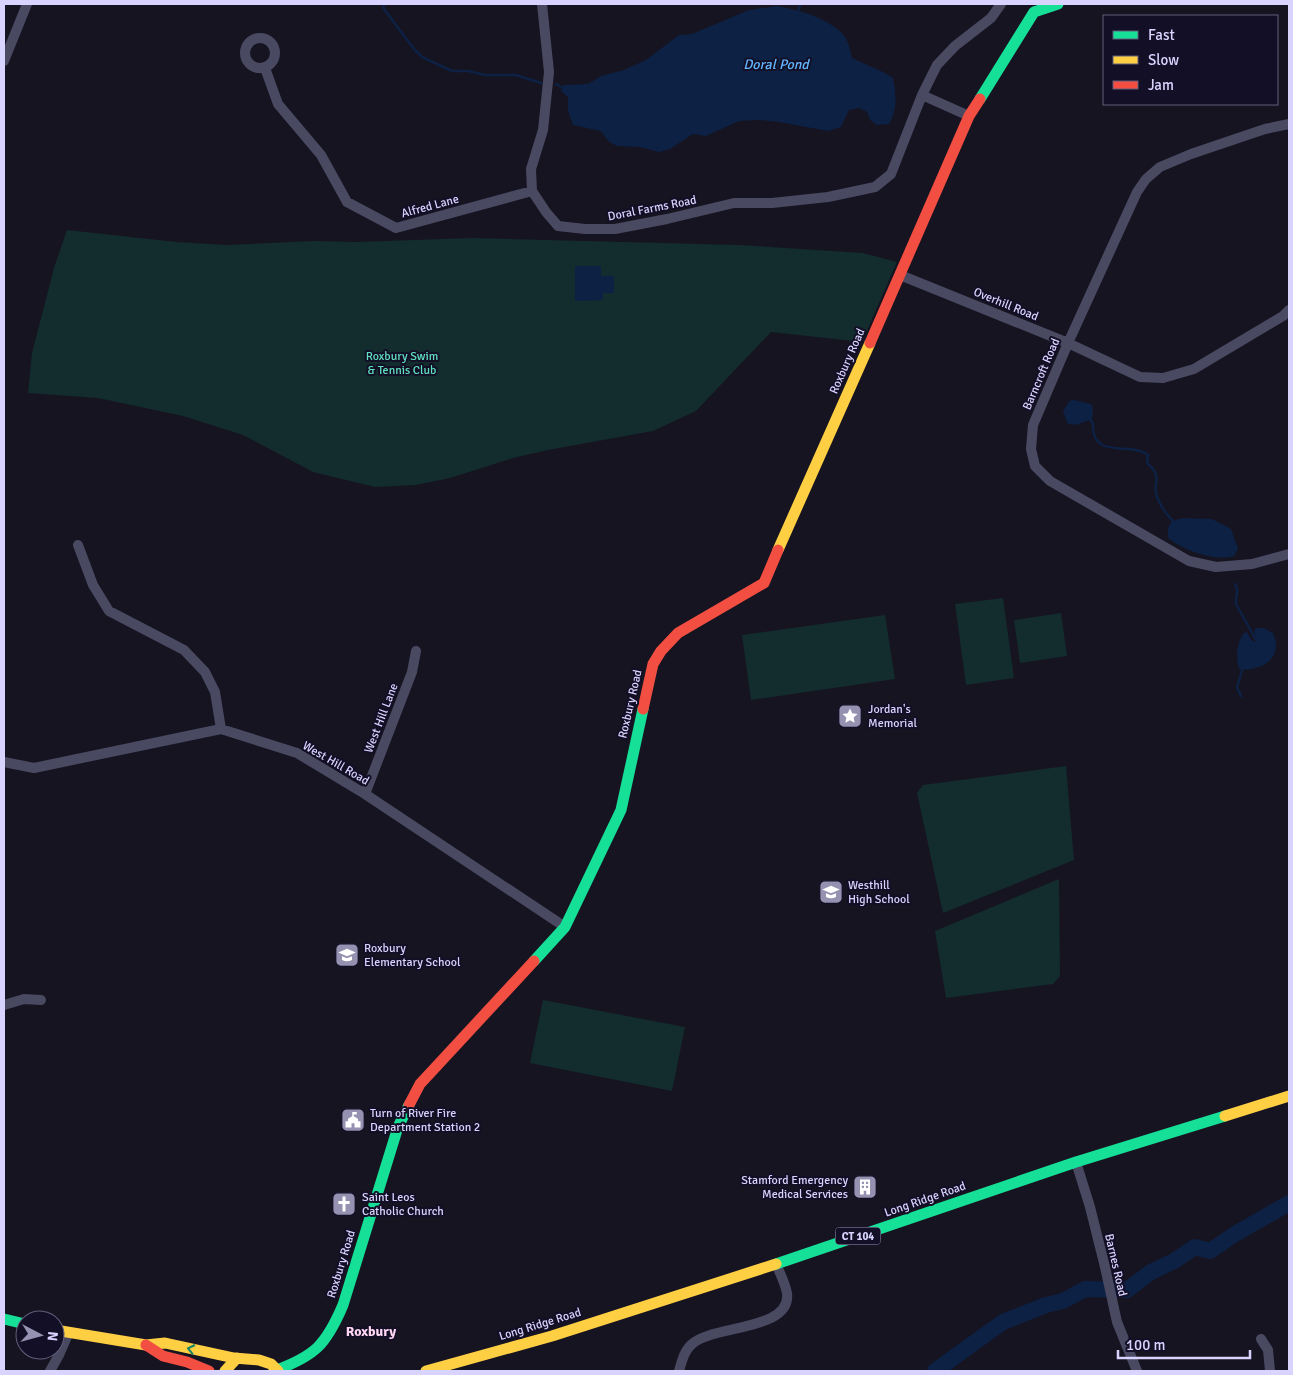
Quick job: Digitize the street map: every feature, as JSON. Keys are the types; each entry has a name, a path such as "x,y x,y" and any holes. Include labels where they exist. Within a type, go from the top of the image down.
{"street":[{"path":"4,61 27,4"},
{"path":"532,191 531,169 543,130 549,72 542,4"},
{"name":"Doral Farms Road","path":"532,191 558,226 584,229 615,229 667,220 734,203 772,203 828,197 875,187 891,174 922,94 938,65 955,46 990,18 1001,4"},
{"name":"Roxbury Road","path":"276,1371 308,1357 323,1344 334,1329 398,1127 420,1084 565,927 621,810 653,664 661,651 678,633 764,583 969,116 1034,12 1058,4"},
{"path":"4,32 14,37"},
{"name":"Alfred Lane","path":"265,68 278,104 321,155 347,202 396,228 532,191"},
{"path":"922,94 969,116"},
{"name":"Barncroft Road","path":"1289,124 1265,129 1191,154 1160,167 1146,179 1137,192 1033,425 1031,449 1035,466 1050,481 1189,560 1216,567 1252,564 1289,554"},
{"name":"Overhill Road","path":"900,275 1068,343 1140,377 1163,378 1194,369 1283,316 1289,310"},
{"path":"78,545 93,585 109,611 184,650 205,672 215,692 221,729"},
{"name":"West Hill Lane","path":"365,794 412,672 416,651"},
{"name":"West Hill Road","path":"4,762 34,768 221,729 296,753 365,794 565,927"},
{"path":"4,1005 24,999 41,1000"},
{"name":"Long Ridge Road","path":"426,1371 552,1336 776,1264 1076,1162 1289,1096"},
{"name":"Barnes Road","path":"1076,1162 1105,1267 1115,1316 1137,1371"},
{"path":"682,1369 683,1356 697,1340 770,1319 781,1311 785,1306 787,1293 776,1264"},
{"path":"65,1332 146,1345 165,1343 236,1358 259,1360 271,1364 276,1371"},
{"path":"50,1371 68,1332"},
{"path":"1261,1339 1268,1350 1270,1371"},
{"path":"146,1345 163,1356 187,1362 209,1371"},
{"path":"225,1371 236,1358"}],"green space":[{"name":"Roxbury Swim & Tennis Club","path":"67,230 176,242 227,245 314,241 355,242 473,238 739,245 863,253 897,262 862,342 771,332 696,411 653,431 548,450 513,458 450,478 416,485 375,487 313,472 243,435 183,416 98,398 28,393 32,353 54,268"},
{"path":"1003,598 1014,678 966,685 955,604"},
{"path":"1061,613 1067,656 1020,663 1014,620"},
{"path":"885,615 895,679 751,700 742,635"},
{"path":"1066,766 1074,860 943,913 917,793 923,785"},
{"path":"1059,879 1060,976 1053,984 946,998 935,931"},
{"path":"543,1000 685,1027 672,1091 530,1063"}],"water":[{"name":"Doral Pond","path":"777,6 820,18 835,27 844,35 852,58 893,78 895,107 889,124 877,125 870,120 867,112 859,108 849,110 841,127 828,131 779,122 739,121 706,136 693,134 670,149 659,152 640,147 617,146 608,141 601,131 573,125 568,111 568,97 561,91 564,85 588,84 601,76 624,70 646,60 679,35 692,34 749,10"},
{"path":"575,266 601,266 601,276 614,276 614,293 603,293 603,300 575,301"},
{"path":"1074,400 1091,404 1093,408 1092,419 1076,425 1068,424 1063,412 1069,401"},
{"path":"1183,518 1212,519 1231,529 1238,549 1234,556 1218,557 1200,554 1182,547 1168,538 1168,528 1172,521"},
{"path":"1256,628 1264,628 1273,633 1276,643 1273,657 1258,668 1239,669 1237,651 1239,642 1243,634 1247,632 1252,641 1257,642 1254,631"}],"waterway":[{"path":"383,4 384,9 422,57 452,71 468,71 485,75 516,75 541,83"},
{"path":"798,10 801,4"},
{"path":"556,84 563,88"},
{"path":"1090,420 1093,423 1094,435 1098,442 1105,446 1132,449 1148,455 1147,463 1156,476 1157,497 1173,521"},
{"path":"1235,584 1237,591 1236,604 1257,642 1256,645"},
{"path":"1241,696 1237,687 1243,667"},
{"path":"935,1371 1003,1322 1046,1305 1063,1301 1085,1289 1127,1290 1151,1272 1174,1261 1195,1247 1210,1251 1235,1234 1289,1203"}],"traffic: fast":[{"path":"980,99 1034,12 1058,4"},
{"path":"534,961 565,927 621,810 643,709"},
{"path":"274,1371 300,1360 318,1347 325,1340 337,1319 398,1127 409,1105"},
{"path":"776,1264 1076,1162 1225,1116"},
{"path":"4,1319 15,1322"}],"traffic: slow":[{"path":"778,550 870,343"},
{"path":"1225,1116 1289,1096"},
{"path":"426,1371 552,1336 776,1264"},
{"path":"65,1332 146,1345 165,1343 234,1358 259,1360 271,1364 278,1371"},
{"path":"225,1371 237,1358"}],"traffic: jam":[{"path":"870,343 969,116 980,99"},
{"path":"643,709 653,664 661,651 678,633 764,583 778,550"},
{"path":"409,1105 420,1084 534,961"},
{"path":"146,1345 163,1356 187,1362 209,1371"}],"place":[{"name":"Jordan's Memorial","path":"850,716"},
{"name":"Westhill High School","path":"831,892"},
{"name":"Roxbury Elementary School","path":"347,955"},
{"name":"Turn of River Fire Department Station 2","path":"353,1120"},
{"name":"Stamford Emergency Medical Services","path":"865,1187"},
{"name":"Saint Leos Catholic Church","path":"344,1204"}],"district":[{"name":"Roxbury","path":"371,1331"}]}
